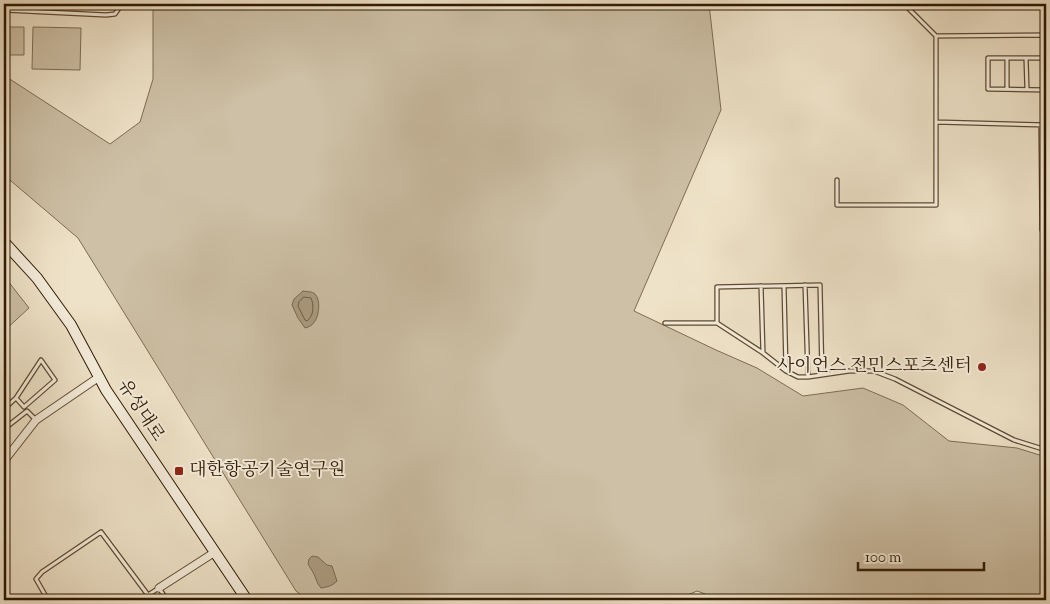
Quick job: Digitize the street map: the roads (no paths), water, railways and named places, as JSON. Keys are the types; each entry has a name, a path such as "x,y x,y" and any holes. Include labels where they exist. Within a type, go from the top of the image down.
{"main road":[{"name":"유성대로","path":"4,242 37,278 71,325 112,398 247,600"}],"street":[{"path":"4,461 36,420 98,376"},
{"path":"159,588 215,552"}],"lane":[{"path":"10,4 10,10"},
{"path":"4,10 106,15 115,14 122,4"},
{"path":"837,180 837,205 936,205 936,36 904,4"},
{"path":"936,36 1046,35 1046,52"},
{"path":"1046,58 988,58 988,89 1046,90"},
{"path":"1007,58 1007,89"},
{"path":"1026,58 1027,89"},
{"path":"936,122 1046,125"},
{"path":"1041,125 1042,230 1046,230"},
{"path":"805,285 808,377"},
{"path":"717,323 716,287 820,285 822,375"},
{"path":"761,286 763,353"},
{"path":"784,286 786,371"},
{"path":"665,323 717,323 763,353 786,371 798,377 849,371 874,371 896,379 1014,440 1046,450"},
{"path":"4,409 16,398 41,360 55,380 24,407"},
{"path":"16,398 36,420"},
{"path":"4,429 27,411"},
{"path":"48,600 36,579 42,572 102,532 148,595"},
{"path":"140,600 159,588 167,600"}],"water":[{"path":"303,291 315,294 319,304 315,321 311,326 305,328 292,305 294,299"},
{"path":"312,556 318,557 327,565 332,566 337,581 330,586 321,588 308,564"}],"place":[{"name":"사이언스 전민스포츠센터","path":"982,367"},
{"name":"대한항공기술연구원","path":"179,471"}]}
